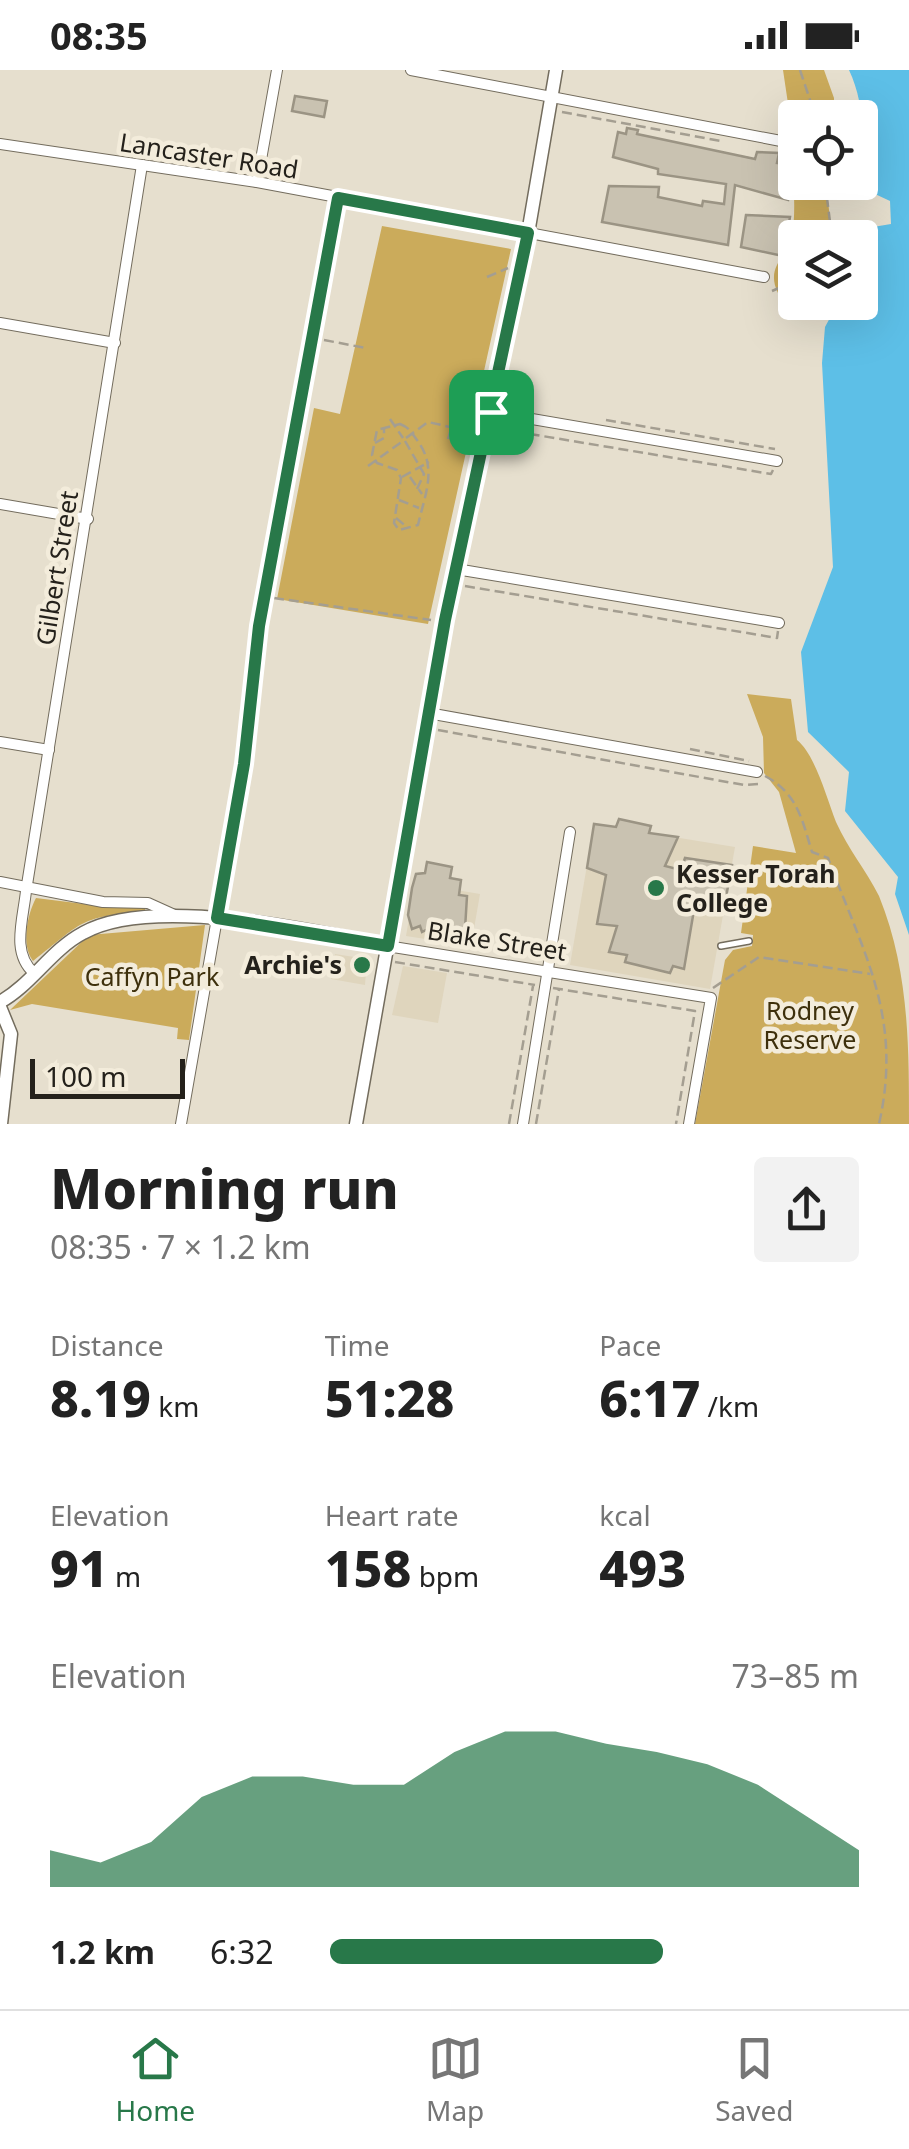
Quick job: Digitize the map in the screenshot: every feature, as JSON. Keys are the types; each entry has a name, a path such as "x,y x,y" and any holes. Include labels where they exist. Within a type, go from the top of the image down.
{"street":[{"path":"257,182 277,70"},
{"path":"411,70 550,103 778,141"},
{"path":"356,1124 428,713 436,619 456,568 491,412 556,70"},
{"name":"Lancaster Road","path":"0,144 257,182 764,277"},
{"name":"Gilbert Street","path":"34,974 22,961 20,951 27,887 142,165"},
{"path":"181,1124 244,764 262,611 338,198"},
{"path":"0,322 116,344"},
{"path":"491,412 778,461"},
{"path":"0,504 88,519"},
{"path":"456,568 778,622"},
{"path":"428,713 756,772"},
{"path":"0,742 49,750"},
{"path":"523,1124 553,988 549,972 570,832"},
{"path":"0,882 103,902 158,906 180,918"},
{"name":"Blake Street","path":"0,1004 75,938 99,926 180,918 217,918 549,972 712,993"},
{"path":"689,1124 712,993"},
{"path":"0,1004 12,1034 1,1124"}],"lane":[{"path":"720,946 748,941"}],"path":[{"path":"800,70 810,100"},
{"path":"550,103 727,142"},
{"path":"487,277 509,268"},
{"path":"772,290 778,288"},
{"path":"313,338 366,348"},
{"path":"390,419 422,465 424,474 416,489"},
{"path":"500,429 771,474 778,461 775,448 602,420"},
{"path":"368,466 428,422 474,432"},
{"path":"408,427 430,462 418,525 399,530 395,518 401,478 397,470 376,460 374,434 384,428 408,427"},
{"path":"448,440 451,427"},
{"path":"374,443 384,438 384,428"},
{"path":"401,478 430,462"},
{"path":"410,476 424,496"},
{"path":"398,500 422,510"},
{"path":"395,518 402,518 408,528"},
{"path":"465,586 777,638 778,622"},
{"path":"279,599 436,619"},
{"path":"438,730 744,785 758,784 756,772"},
{"path":"756,772 782,785 798,806 812,852 828,858 872,974 888,1033 879,1124"},
{"path":"712,993 759,957 872,974"},
{"path":"392,960 695,1012 676,1124"},
{"path":"509,1124 534,985"},
{"path":"536,1124 553,988"}],"shaded area":[{"name":"Kesser Torah College","path":"594,824 735,847 710,989 570,965"},
{"path":"415,883 480,894 471,946 406,936"},
{"path":"335,954 367,959 365,985 331,979"},
{"path":"403,966 447,973 438,1023 392,1015"}],"green space":[{"path":"783,70 824,70 834,100 787,100"},
{"path":"794,200 828,200 830,220 793,220"},
{"path":"382,226 511,249 428,624 277,599 314,408 340,414"},
{"path":"778,262 778,293 774,276"},
{"name":"Rodney Reserve","path":"747,694 791,699 797,740 815,766 841,832 879,896 902,980 909,1124 695,1124 725,960 733,950 752,946 753,935 741,933 753,846 796,853 779,792 764,773 763,737"},
{"path":"36,898 116,908 145,907 145,912 93,919 33,961 27,947 27,930"},
{"name":"Caffyn Park","path":"205,925 189,1040 177,1039 178,1028 32,1004 10,1010 89,935"}],"water":[{"path":"849,70 909,70 909,935 895,894 898,877 845,811 849,772 808,732 801,652 833,567 822,363 825,327 829,320 878,320 878,226 891,224 890,201 878,195 878,100 859,100"}],"building":[{"path":"295,96 327,101 324,117 292,111"},
{"path":"627,128 638,130 637,134 755,159 757,152 778,153 778,197 735,185 728,245 602,222 609,186 659,187 658,197 702,206 703,201 724,204 726,184 658,174 658,169 613,157 618,132 626,134"},
{"path":"746,215 790,217 778,220 778,255 741,247"},
{"name":"Kesser Torah College","path":"619,819 651,826 649,833 678,837 665,866 681,870 685,858 732,865 724,908 695,904 684,969 673,966 670,973 625,962 627,955 609,952 617,926 597,924 606,875 587,868 594,824 616,827"},
{"path":"427,862 452,867 450,878 461,880 459,895 467,896 465,929 444,937 441,931 433,934 430,928 422,932 420,926 412,929 408,915 412,888 416,874 425,873"}],"place":[{"name":"Kesser Torah College","path":"656,888"},
{"name":"Archie's","path":"362,965"}],"route":[{"path":"338,198 528,233 491,412 445,620 388,946 217,918 244,764 259,626 338,198"}]}
